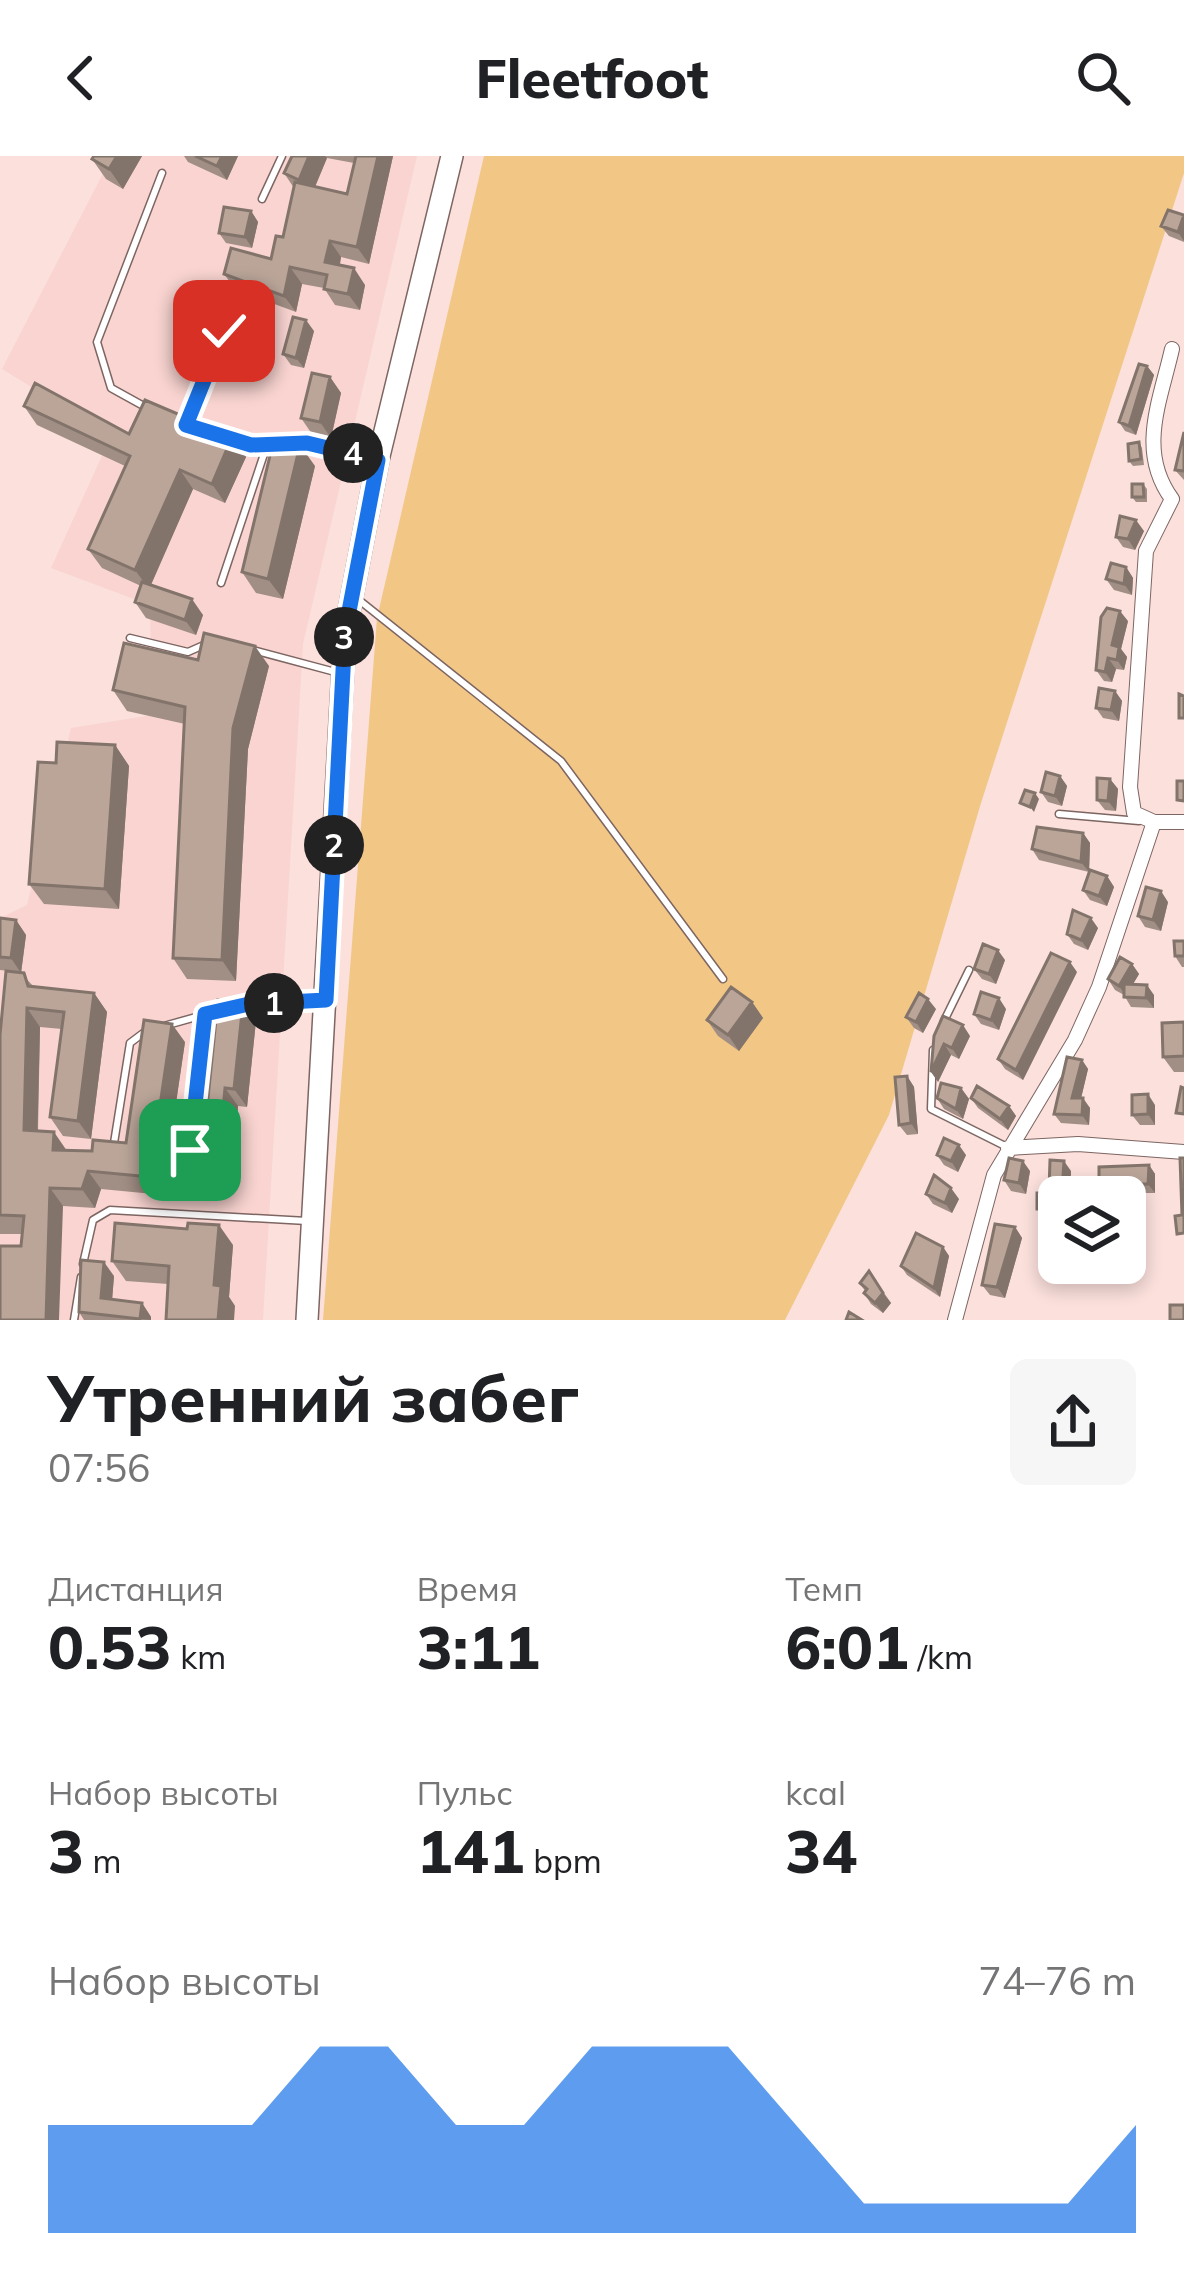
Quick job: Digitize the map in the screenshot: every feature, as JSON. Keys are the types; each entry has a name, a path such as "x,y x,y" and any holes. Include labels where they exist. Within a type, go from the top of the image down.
{"main road":[{"path":"307,1320 343,674 352,595 378,460 452,156"}],"street":[{"path":"1172,349 1150,448 1178,501 1146,551 1130,787 1134,812 1149,821 1184,822"},
{"path":"955,1320 994,1175 1075,1040 1099,987 1149,821"},
{"path":"1008,1148 1078,1144 1184,1152"}],"lane":[{"path":"262,199 282,156"},
{"path":"162,172 101,327 97,357 110,388 122,397 204,431"},
{"path":"186,425 224,331"},
{"path":"222,437 267,445 307,443 378,460"},
{"path":"221,583 267,445"},
{"path":"352,595 561,761 723,980"},
{"path":"130,638 188,652 217,640"},
{"path":"244,647 343,674"},
{"path":"1059,814 1149,821"},
{"path":"969,970 934,1045 929,1105 944,1119 1008,1148"},
{"path":"114,1143 134,1037 249,1004 326,1000"},
{"path":"190,1150 205,1014"},
{"path":"74,1320 90,1227 102,1213 310,1221"}],"shaded area":[{"path":"112,156 417,156 303,644 263,1320 0,1320 0,918 27,905 71,728 152,715 150,605 51,568 111,436 2,369"},
{"path":"484,156 1184,156 1184,173 981,803 889,1115 785,1320 323,1320 377,618"}],"building":[{"path":"94,156 117,156 109,169"},
{"path":"195,156 222,156 217,166"},
{"path":"292,156 309,156 299,180 284,173"},
{"path":"356,156 378,156 357,247 330,241 325,262 354,268 348,294 324,289 327,275 290,267 284,296 224,274 231,248 271,259 276,236 283,237 295,182 347,194"},
{"path":"224,207 251,211 245,237 219,233"},
{"path":"1168,210 1184,215 1178,232 1161,226"},
{"path":"235,316 255,322 248,345 228,340"},
{"path":"293,317 306,320 296,358 283,354"},
{"path":"1139,364 1147,366 1129,426 1119,422"},
{"path":"312,373 330,377 320,422 301,418"},
{"path":"35,383 129,434 145,400 232,437 212,484 180,470 135,570 88,549 130,456 24,406"},
{"path":"1184,432 1184,471 1175,470"},
{"path":"274,439 300,445 268,579 242,572"},
{"path":"1139,442 1141,459 1129,461 1128,444"},
{"path":"1132,484 1143,484 1144,497 1132,497"},
{"path":"1120,516 1136,520 1128,539 1116,537"},
{"path":"1111,563 1126,567 1124,584 1106,579"},
{"path":"142,582 192,599 185,620 135,602"},
{"path":"1107,608 1120,611 1112,645 1119,647 1117,660 1108,658 1105,672 1096,670 1101,617"},
{"path":"204,633 255,646 233,728 222,960 173,958 185,707 113,690 124,643 198,660"},
{"path":"1099,688 1115,691 1111,710 1096,708"},
{"path":"1179,694 1184,696 1184,718 1179,718"},
{"path":"57,742 115,745 105,889 29,884 38,762 56,763"},
{"path":"1046,772 1060,776 1055,796 1041,792"},
{"path":"1097,778 1110,779 1108,801 1097,800"},
{"path":"1177,781 1184,781 1184,801 1177,800"},
{"path":"1025,790 1035,793 1030,807 1020,803"},
{"path":"1037,827 1083,833 1081,862 1032,849"},
{"path":"1090,870 1107,876 1099,896 1083,890"},
{"path":"1146,887 1161,891 1153,920 1138,916"},
{"path":"1073,910 1091,918 1081,940 1067,934"},
{"path":"0,918 16,920 11,958 0,957"},
{"path":"1174,941 1184,941 1184,956 1175,956"},
{"path":"983,944 998,950 989,974 974,969"},
{"path":"1051,953 1070,962 1016,1070 998,1059"},
{"path":"1120,957 1132,964 1119,986 1108,979"},
{"path":"6,971 24,973 28,986 94,993 78,1121 50,1117 64,1012 27,1008 24,1130 54,1132 53,1150 92,1151 93,1140 126,1143 144,1020 172,1024 154,1146 192,1150 197,1097 208,1098 218,1000 243,1003 234,1089 225,1088 217,1176 173,1172 172,1179 88,1171 82,1189 50,1188 46,1320 0,1320 0,1246 21,1246 24,1216 0,1215 0,1035"},
{"path":"1124,984 1147,985 1146,998 1124,997"},
{"path":"731,987 752,1002 728,1035 707,1020"},
{"path":"981,992 999,998 991,1020 974,1014"},
{"path":"919,993 928,999 916,1022 906,1017"},
{"path":"943,1016 963,1025 952,1048 944,1044 931,1072 934,1036"},
{"path":"1184,1022 1184,1056 1163,1057 1162,1023"},
{"path":"1067,1057 1082,1060 1072,1098 1083,1098 1082,1115 1054,1114"},
{"path":"907,1076 911,1123 899,1125 895,1077"},
{"path":"941,1083 961,1088 956,1109 937,1098"},
{"path":"977,1086 1009,1106 1000,1119 971,1098"},
{"path":"1184,1088 1184,1114 1176,1113"},
{"path":"1148,1094 1148,1114 1132,1115 1132,1095"},
{"path":"944,1138 959,1145 951,1161 937,1155"},
{"path":"1009,1158 1023,1161 1019,1183 1004,1180"},
{"path":"1180,1158 1184,1158 1184,1233 1177,1234 1175,1216 1182,1215"},
{"path":"1050,1160 1064,1161 1063,1176 1049,1176"},
{"path":"1149,1165 1148,1184 1146,1176 1099,1176 1099,1167"},
{"path":"934,1175 951,1188 945,1203 926,1194"},
{"path":"115,1223 187,1229 188,1223 219,1225 214,1285 221,1286 218,1320 166,1320 169,1266 112,1261"},
{"path":"995,1224 1015,1227 997,1287 982,1285"},
{"path":"916,1233 943,1247 934,1288 901,1266"},
{"path":"81,1260 104,1262 101,1298 142,1303 140,1319 79,1312"},
{"path":"869,1271 883,1293 875,1303 860,1283"},
{"path":"1170,1305 1184,1305 1184,1320 1170,1320"}],"route":[{"path":"190,1150 205,1014 249,1004 326,1000 345,632 378,460 316,444 240,443 186,425 224,331"}]}
